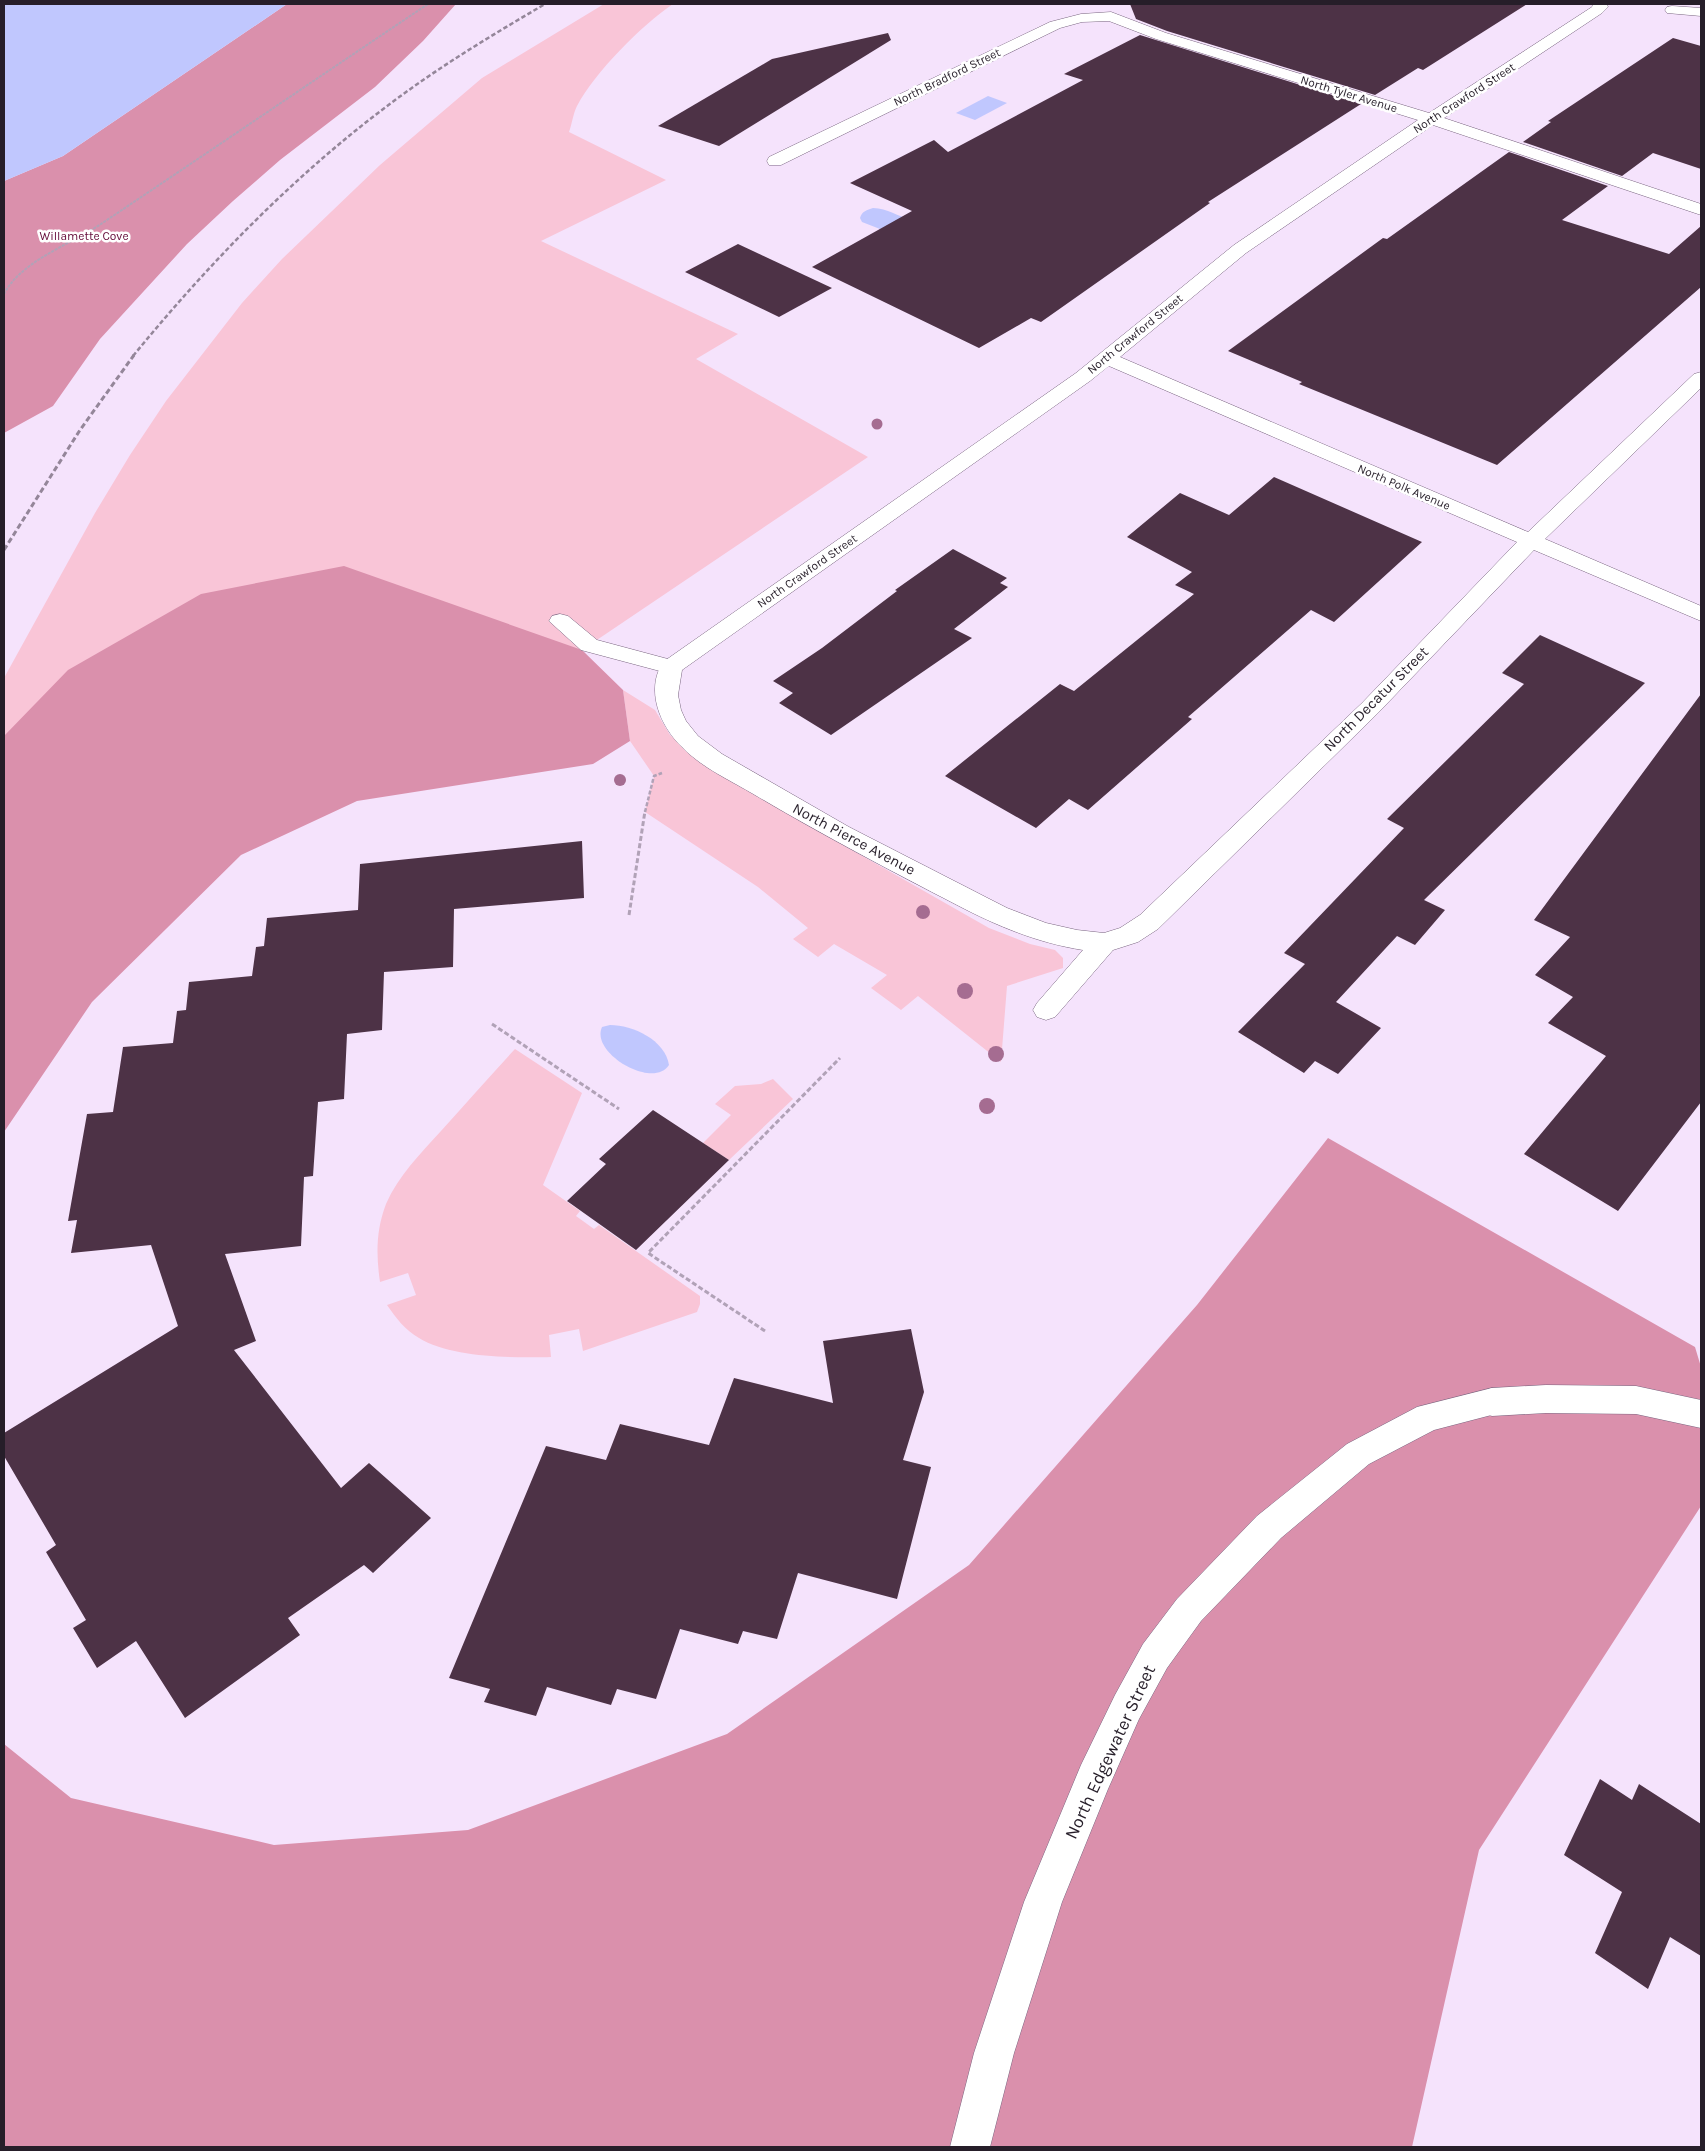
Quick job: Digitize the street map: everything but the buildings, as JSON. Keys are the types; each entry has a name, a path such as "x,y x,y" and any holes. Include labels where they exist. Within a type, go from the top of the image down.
{"street":[{"name":"North Crawford Street","path":"671,667 1107,358 1240,249 1431,119 1597,10 1601,7 1600,4"},
{"name":"North Tyler Avenue","path":"1115,10 1161,36 1431,119 1701,210"},
{"name":"North Bradford Street","path":"775,161 1055,25 1115,10"},
{"path":"1672,10 1701,12"},
{"name":"North Polk Avenue","path":"1107,358 1701,614"},
{"name":"North Decatur Street","path":"1104,943 1129,935 1149,922 1370,708 1530,541 1701,378"},
{"path":"560,621 589,645 671,667"},
{"name":"North Pierce Avenue","path":"671,667 665,690 670,714 684,736 706,754 794,808 998,915 1020,925 1051,934 1081,941 1104,943"},
{"path":"1046,1010 1104,943"},
{"name":"North Edgewater Street","path":"970,2147 994,2053 1044,1902 1098,1769 1126,1708 1155,1656 1189,1610 1269,1527 1358,1454 1428,1417 1492,1402 1555,1399 1636,1400 1701,1414"}],"path":[{"path":"4,294 8,286 26,268 94,228 428,4"},
{"path":"629,915 645,812 654,776"},
{"path":"492,1024 619,1109"},
{"path":"765,1331 648,1253 840,1058"}],"shaded area":[{"path":"604,4 673,4 647,24 607,64 577,106 569,132 666,180 541,241 738,334 696,359 868,457 582,650 4,838 4,678 95,513 166,401 242,303 282,259 380,165 482,78"},
{"path":"623,690 655,710 670,735 702,759 794,817 989,928 1030,944 1055,950 1063,958 1063,968 1007,986 1001,1062 918,996 901,1010 871,988 887,975 834,944 818,957 793,939 808,928 758,887 645,812 654,776 630,741"},
{"path":"515,1049 582,1093 543,1185 580,1211 576,1216 594,1229 599,1225 700,1296 697,1312 583,1351 579,1329 549,1335 551,1357 519,1357 465,1353 432,1345 409,1331 387,1305 416,1295 408,1273 380,1282 378,1252 380,1223 391,1194 403,1174 418,1156"},
{"path":"773,1079 793,1099 729,1160 703,1143 731,1115 715,1104 735,1086 761,1084"}],"green space":[{"name":"Willamette Cove","path":"287,4 456,4 423,41 375,87 280,160 187,244 100,339 53,406 4,433 4,181 63,156"},
{"path":"344,566 582,650 623,690 630,741 593,764 357,801 241,855 92,1002 4,1132 4,736 68,670 201,594"},
{"path":"1328,1138 1695,1347 1701,1367 1701,1506 1479,1850 1412,2147 4,2147 4,1744 71,1798 274,1845 468,1830 727,1734 969,1565 1197,1305"}],"water":[{"path":"4,4 287,4 63,156 4,181"},
{"path":"988,96 1007,103 975,120 956,113"},
{"path":"873,208 883,209 912,219 880,229 862,222 860,218 863,212"},
{"path":"610,1025 638,1031 655,1041 666,1056 669,1065 661,1072 650,1073 638,1071 625,1065 605,1047 601,1037 602,1027"}],"railway":[{"path":"133,356 200,278 235,241 271,205 347,137 429,76 545,4"},
{"path":"4,550 80,430 134,355"}]}
